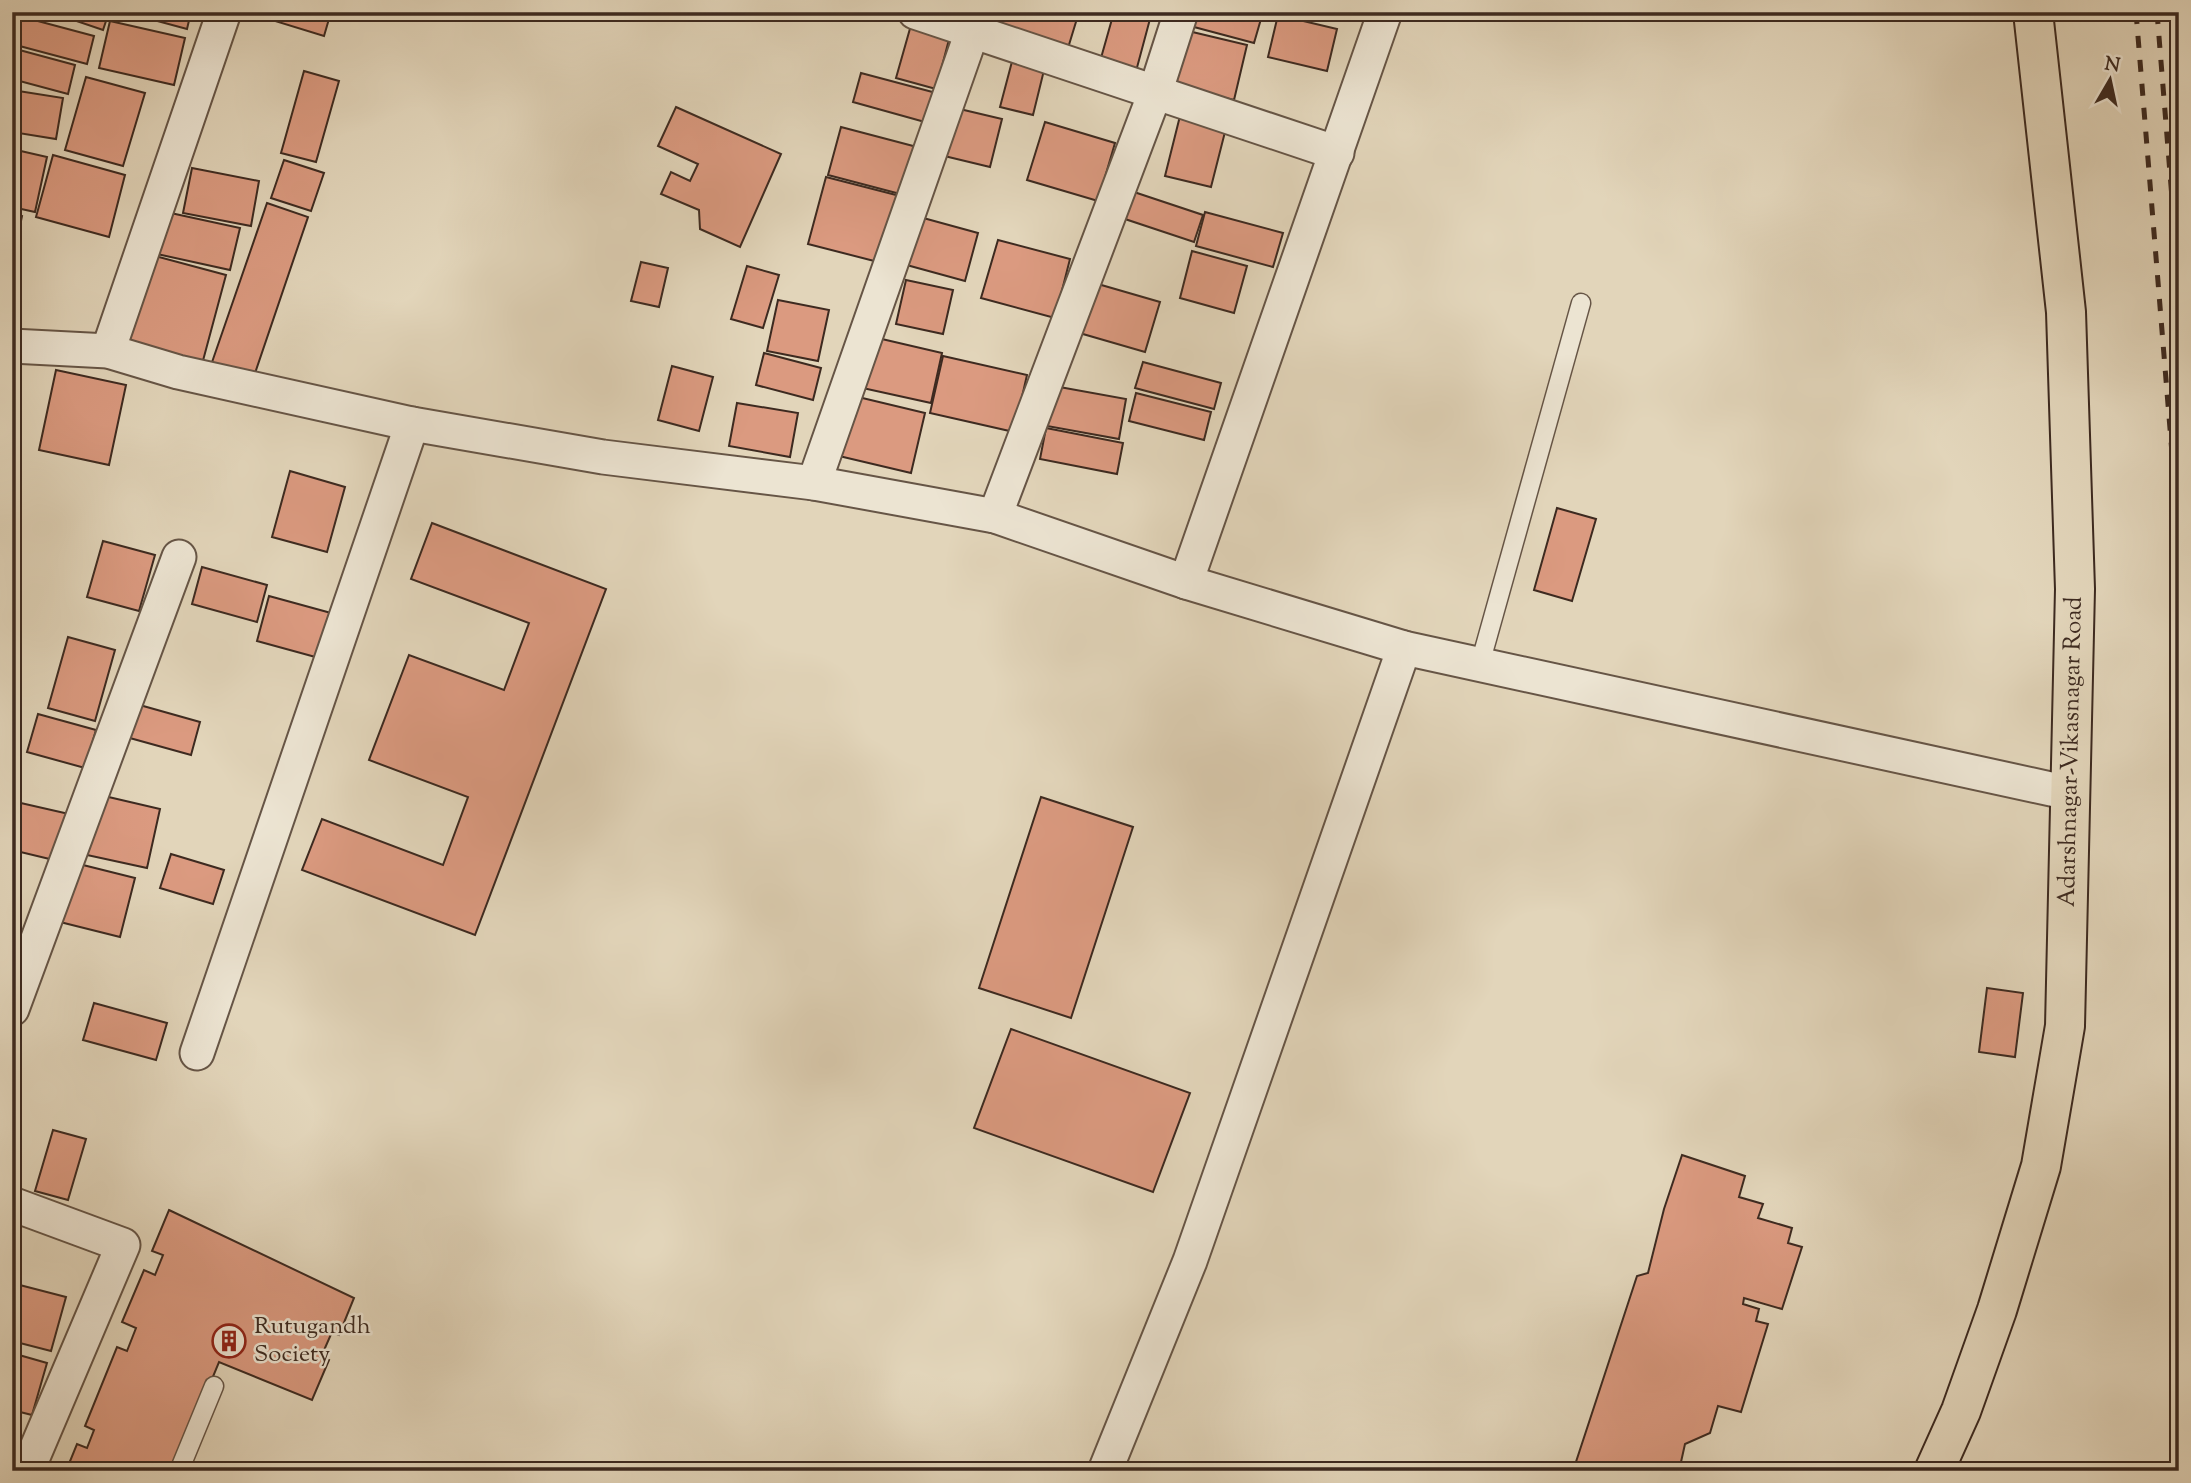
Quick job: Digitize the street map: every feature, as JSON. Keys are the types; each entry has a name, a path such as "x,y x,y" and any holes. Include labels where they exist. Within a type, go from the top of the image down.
{"main road":[{"name":"Adarshnagar-Vikasnagar Road","path":"1945,1462 1997,1310 2041,1166 2065,1026 2075,589 2066,312 2033,12"}],"street":[{"path":"108,351 224,12"},
{"path":"915,12 976,22 1154,93 1337,153"},
{"path":"995,516 1154,93 1181,12"},
{"path":"1186,582 1385,12"},
{"path":"814,483 976,22"},
{"path":"12,346 108,351 178,373 412,424 603,457 814,483 995,516 1186,582 1404,648 2069,793"},
{"path":"197,1054 412,424"},
{"path":"12,1009 179,556"},
{"path":"1105,1471 1190,1261 1404,648"},
{"path":"12,1204 122,1245 27,1471"}],"lane":[{"path":"1480,664 1581,303"},
{"path":"179,1471 214,1386"}],"building":[{"path":"50,12 109,12 103,30"},
{"path":"124,12 191,12 187,29"},
{"path":"246,12 331,12 324,36"},
{"path":"1004,12 1079,12 1068,48 1000,27"},
{"path":"1114,12 1150,19 1135,75 1099,65"},
{"path":"1198,12 1263,12 1254,43 1194,27"},
{"path":"1278,15 1337,29 1327,71 1268,57"},
{"path":"19,16 94,36 87,64 12,44"},
{"path":"913,18 952,28 936,89 896,78"},
{"path":"110,21 185,38 174,85 99,68"},
{"path":"1184,30 1247,45 1234,100 1171,86"},
{"path":"12,48 75,65 68,94 12,79"},
{"path":"1014,54 1046,62 1033,115 1000,107"},
{"path":"304,71 339,81 316,162 281,153"},
{"path":"861,73 940,94 932,124 853,102"},
{"path":"86,77 145,93 123,166 65,150"},
{"path":"12,90 63,98 56,139 12,132"},
{"path":"947,106 1002,119 990,167 936,154"},
{"path":"676,107 781,154 740,247 700,229 699,210 661,194 671,172 690,181 698,164 658,146"},
{"path":"1180,116 1226,128 1211,187 1165,176"},
{"path":"1045,122 1115,143 1098,201 1027,180"},
{"path":"841,127 917,147 904,195 828,175"},
{"path":"12,149 47,157 35,212 12,207"},
{"path":"53,155 125,175 109,237 36,217"},
{"path":"284,160 324,173 311,211 271,198"},
{"path":"192,168 259,181 251,226 183,213"},
{"path":"826,177 900,196 882,263 808,244"},
{"path":"1131,191 1203,215 1194,242 1122,218"},
{"path":"267,203 308,217 252,382 210,368"},
{"path":"166,212 240,228 230,270 157,254"},
{"path":"1205,212 1283,233 1273,267 1196,246"},
{"path":"12,214 22,216 12,265"},
{"path":"916,216 978,233 965,281 903,264"},
{"path":"998,240 1070,259 1055,318 981,298"},
{"path":"1192,251 1247,266 1234,313 1180,298"},
{"path":"144,253 226,275 201,368 118,345"},
{"path":"641,262 668,268 659,307 631,301"},
{"path":"747,266 779,275 763,328 731,319"},
{"path":"906,280 953,290 943,334 896,324"},
{"path":"1091,282 1160,302 1145,352 1076,332"},
{"path":"778,300 829,310 818,361 767,351"},
{"path":"869,336 942,353 931,403 858,387"},
{"path":"764,353 821,368 813,400 756,385"},
{"path":"943,356 1027,375 1014,432 930,413"},
{"path":"1143,362 1221,383 1214,409 1135,388"},
{"path":"672,366 713,377 699,431 658,420"},
{"path":"56,370 126,385 109,465 39,450"},
{"path":"1054,386 1126,399 1119,439 1047,426"},
{"path":"1136,393 1211,412 1204,440 1129,421"},
{"path":"854,396 925,413 911,473 839,456"},
{"path":"737,403 798,413 790,457 729,446"},
{"path":"1046,428 1123,443 1117,474 1040,459"},
{"path":"290,471 345,487 327,552 272,537"},
{"path":"1557,508 1596,519 1572,601 1534,590"},
{"path":"432,523 606,589 475,935 302,870 322,819 443,865 468,797 369,760 409,655 504,690 529,623 411,579"},
{"path":"103,541 155,555 139,611 87,597"},
{"path":"202,567 267,585 257,622 192,604"},
{"path":"269,596 331,613 319,658 257,641"},
{"path":"68,637 115,650 95,721 48,708"},
{"path":"129,702 200,722 191,755 119,735"},
{"path":"38,714 96,730 85,768 27,752"},
{"path":"100,795 160,809 147,868 87,855"},
{"path":"1041,797 1133,827 1071,1018 979,988"},
{"path":"12,801 69,814 58,861 12,850"},
{"path":"171,854 224,870 213,904 160,888"},
{"path":"75,863 135,878 120,937 60,922"},
{"path":"1987,988 2023,993 2015,1057 1979,1052"},
{"path":"94,1003 167,1023 156,1060 83,1040"},
{"path":"1011,1029 1190,1093 1153,1192 974,1128"},
{"path":"53,1130 86,1139 68,1200 35,1191"},
{"path":"1682,1155 1745,1176 1739,1197 1763,1204 1758,1218 1792,1228 1788,1243 1802,1247 1782,1309 1744,1298 1743,1304 1759,1309 1756,1321 1768,1324 1741,1412 1718,1406 1710,1433 1685,1444 1679,1471 1573,1471 1637,1276 1648,1273 1664,1209"},
{"name":"Rutugandh Society","path":"169,1210 354,1298 339,1335 332,1332 321,1357 329,1360 312,1400 219,1362 174,1471 66,1471 77,1444 87,1448 94,1430 85,1426 117,1347 127,1351 136,1328 122,1322 144,1270 155,1275 163,1255 152,1251"},
{"path":"12,1283 66,1297 51,1351 12,1341"},
{"path":"12,1353 47,1363 32,1415 12,1410"}],"railway":[{"path":"2136,12 2179,539"},
{"path":"2157,12 2179,285"}],"place":[{"name":"Rutugandh Society","path":"229,1341"}]}
